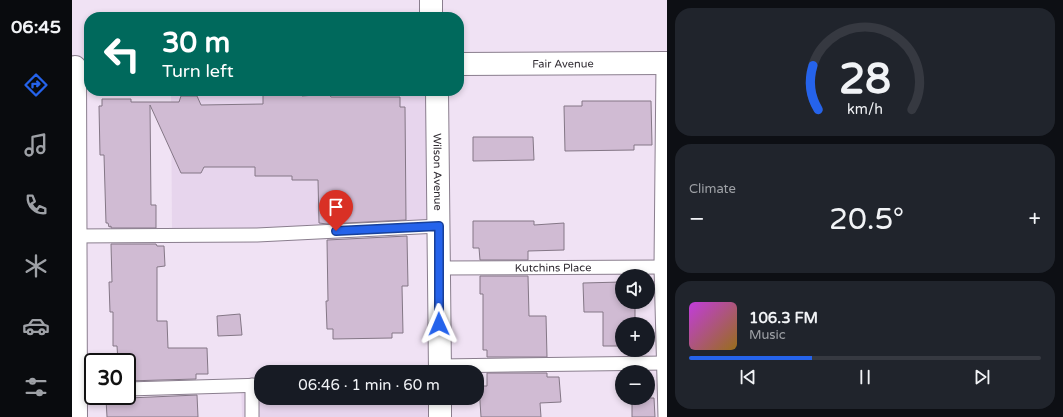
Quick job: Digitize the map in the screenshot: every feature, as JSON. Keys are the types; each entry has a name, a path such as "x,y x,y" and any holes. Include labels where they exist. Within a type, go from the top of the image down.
{"street":[{"path":"431,0 431,12"},
{"name":"Fair Avenue","path":"464,64 665,63"},
{"path":"76,417 80,391 74,236 79,66"},
{"name":"Wilson Avenue","path":"437,96 440,365"},
{"path":"440,405 440,417"}],"lane":[{"path":"665,63 665,417"},
{"path":"74,236 257,235 439,226"},
{"name":"Kutchins Place","path":"439,268 664,267"},
{"path":"484,368 665,363"},
{"path":"136,389 254,385"},
{"path":"252,417 254,401"}],"shaded area":[{"path":"171,96 439,96 441,229 172,231"},
{"path":"241,381 254,381 254,405 440,405 440,417 242,417"}],"building":[{"path":"181,96 197,96 201,105 263,104 263,96 400,97 400,107 405,107 406,220 327,224 319,223 318,180 292,180 292,176 255,176 255,167 204,167 201,173 181,173 150,105 151,205 156,205 156,228 109,227 108,223 106,223 104,155 100,155 99,106 102,106 102,99 131,99 131,102 179,102"},
{"path":"582,101 651,101 652,145 634,145 634,150 565,151 564,106 582,106"},
{"path":"473,137 533,137 534,160 473,161"},
{"path":"473,221 534,221 534,225 564,223 564,250 528,251 528,260 480,260 479,248 473,248"},
{"path":"407,236 408,286 402,286 403,333 392,333 392,338 333,339 333,329 327,329 327,240"},
{"path":"111,244 156,244 157,246 164,246 165,266 157,267 157,321 167,321 168,348 207,348 208,374 196,374 196,379 136,381 136,353 117,353 117,346 113,346 113,312 110,312 109,282 112,282"},
{"path":"480,276 528,276 529,316 546,316 547,357 487,357 487,350 483,350 483,294 480,294"},
{"path":"615,282 615,309 635,309 635,317 615,317 615,346 603,346 603,312 584,312 583,283"},
{"path":"240,314 242,335 218,336 217,316"},
{"path":"487,373 547,373 547,377 559,377 561,402 540,403 541,417 481,417 480,405 484,405 484,386 487,386"},
{"path":"197,395 198,417 107,417 106,405 136,405 136,398"},
{"path":"632,405 654,405 655,417 632,417"}],"route":[{"path":"336,231 439,226 439,324"}]}
